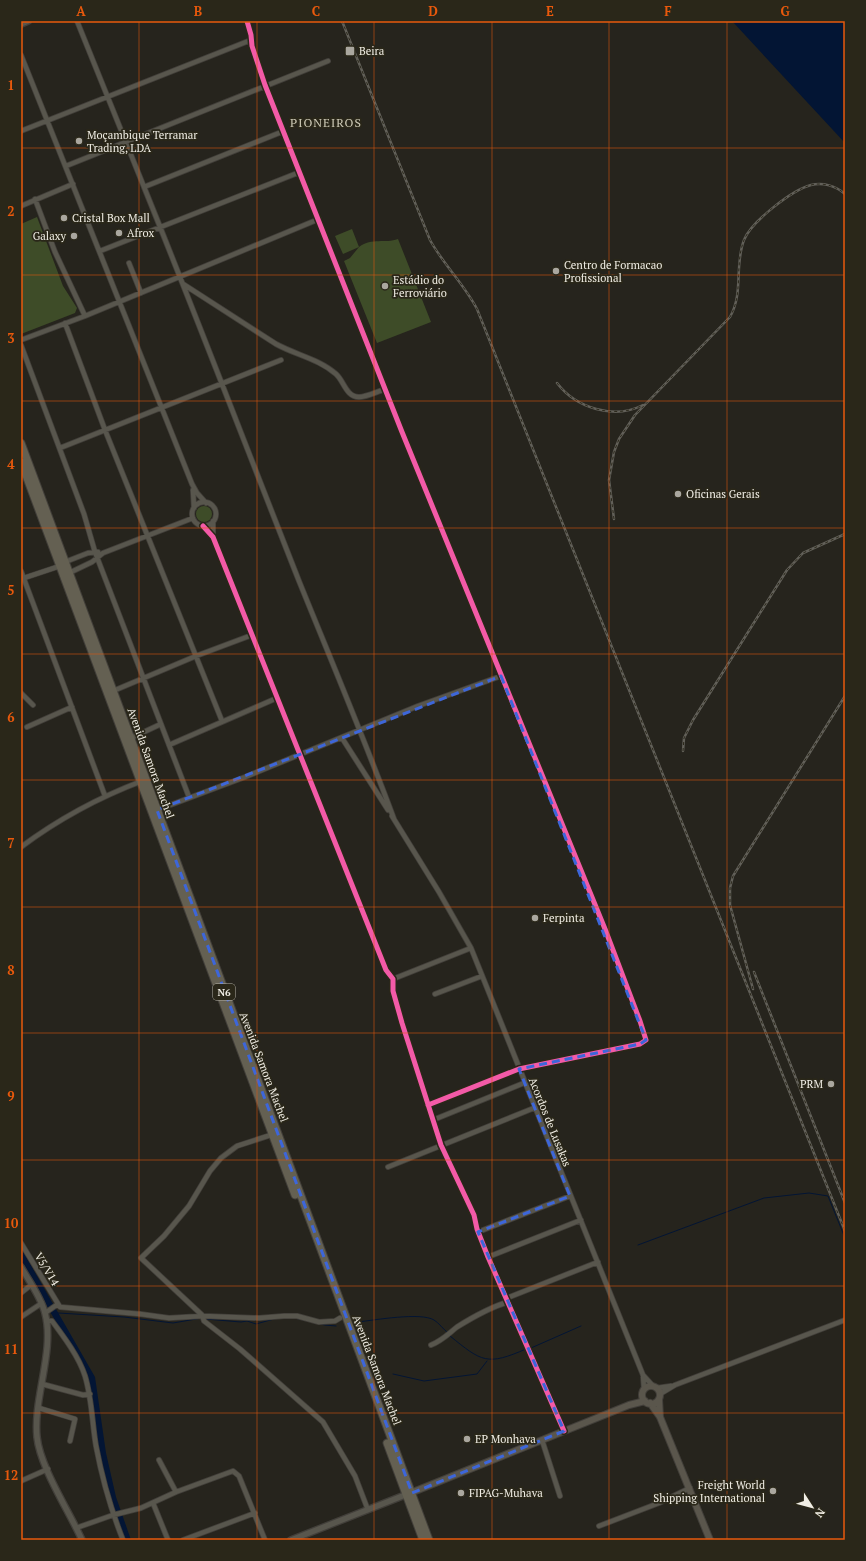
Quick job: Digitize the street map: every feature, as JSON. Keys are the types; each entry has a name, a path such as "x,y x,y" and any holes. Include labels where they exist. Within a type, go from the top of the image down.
{"highway":[{"name":"Avenida Samora Machel","path":"21,443 56,546"},
{"name":"Avenida Samora Machel","path":"21,462 63,564 359,1357 423,1540"},
{"name":"Avenida Samora Machel","path":"63,564 69,573 113,690 143,780 157,810 275,1134 340,1318 408,1494 429,1540"}],"main road":[{"path":"629,1405 648,1386 655,1387 659,1396 660,1417"},
{"path":"643,1390 647,1402 660,1417 710,1540"},
{"path":"408,1494 629,1405 655,1402 659,1396"}],"street":[{"path":"21,24 28,21"},
{"path":"77,21 222,382 305,596 361,730 394,818"},
{"path":"247,21 265,85 501,676 605,929 646,1040 640,1044 519,1070 428,1105"},
{"path":"21,132 252,40"},
{"path":"21,55 192,484 197,493 214,509 216,515 213,536"},
{"path":"66,166 328,61"},
{"path":"144,187 284,131"},
{"path":"100,251 300,172"},
{"path":"21,206 73,184"},
{"path":"36,199 55,252 85,316"},
{"path":"21,340 120,302 319,219"},
{"path":"129,263 141,293"},
{"path":"183,284 276,344 289,351 310,358 338,375 345,388 353,395 359,397 386,389"},
{"path":"65,323 105,430 222,721"},
{"path":"21,345 84,514 95,552 189,798"},
{"path":"60,448 222,382 281,360"},
{"path":"192,484 195,498 193,518 213,536 386,970 393,979 393,991 402,1023 441,1145 474,1215 478,1232 564,1431"},
{"path":"194,508 200,504 206,503"},
{"path":"69,573 98,558 103,553 193,518"},
{"path":"203,526 209,525 214,521"},
{"path":"22,579 88,553 103,553"},
{"path":"21,571 22,579 105,796"},
{"path":"113,690 196,656 252,636"},
{"path":"157,810 501,676"},
{"path":"21,693 33,705"},
{"path":"169,745 277,698"},
{"path":"27,727 72,707"},
{"path":"130,738 161,724"},
{"path":"342,738 394,818"},
{"path":"21,847 60,819 105,796 143,780"},
{"name":"Acordos de Lusakas","path":"394,818 471,948 534,1108 643,1375"},
{"path":"393,979 471,948"},
{"path":"435,994 482,976"},
{"path":"433,1120 524,1083"},
{"path":"388,1167 534,1108"},
{"path":"275,1134 237,1146 221,1158 210,1171 189,1206 164,1236 141,1258 203,1318 323,1422 355,1476 368,1510"},
{"path":"478,1232 570,1196"},
{"path":"488,1256 580,1220"},
{"name":"V5/V14","path":"21,1243 58,1304"},
{"path":"431,1345 442,1340 456,1328 487,1310 598,1262"},
{"path":"21,1267 42,1304 46,1321 46,1348 37,1436 39,1449 82,1540"},
{"path":"21,1293 31,1285"},
{"path":"21,1317 42,1304"},
{"path":"45,1312 58,1304 60,1307 80,1310 140,1314 169,1318 259,1318 297,1316 319,1322 335,1321 340,1318"},
{"path":"659,1396 675,1385 845,1320"},
{"path":"46,1321 52,1321 75,1356 85,1375 90,1394 96,1446 113,1515 123,1540"},
{"path":"643,1375 655,1387 675,1385"},
{"path":"643,1375 643,1390"},
{"path":"42,1384 83,1396 90,1394"},
{"path":"39,1408 75,1419 70,1441"},
{"path":"542,1440 560,1496"},
{"path":"159,1460 176,1492"},
{"path":"21,1482 48,1469"},
{"path":"76,1528 122,1512 141,1508 176,1492 233,1471 239,1476 265,1540"},
{"path":"599,1526 659,1503 690,1488"},
{"path":"291,1540 408,1494"},
{"path":"153,1503 168,1540"},
{"path":"183,1540 255,1513"}],"highlighted area":[{"path":"501,676 646,1040 640,1044 519,1069 570,1196 478,1232 564,1431 412,1493 157,810"}],"green space":[{"path":"37,217 63,286 77,308 75,313 21,334 21,224"},
{"path":"352,229 359,247 343,254 335,236"},
{"name":"Estádio do Ferroviário","path":"398,239 431,322 377,343 344,261 350,258 359,247 369,242"},
{"path":"204,506 210,508 212,514 210,520 204,522 198,520 196,514 198,508"}],"water":[{"path":"732,21 845,21 845,143"},
{"path":"21,1248 95,1377 106,1453 116,1497 131,1540 125,1540 105,1481 97,1445 91,1392 87,1375 21,1262"}],"waterway":[{"path":"638,1245 764,1198 809,1193 828,1196 845,1238"},
{"path":"58,1313 124,1317 173,1323 202,1318"},
{"path":"358,1322 398,1317 428,1318 436,1321 448,1333"},
{"path":"295,1318 336,1326"},
{"path":"205,1319 241,1322 247,1321 256,1324 274,1319"},
{"path":"531,1348 581,1326"},
{"path":"450,1336 470,1351 485,1359 502,1358 526,1349"},
{"path":"393,1374 424,1381 477,1374 487,1361"}],"railway":[{"path":"342,21 430,240 477,309 845,1231"},
{"path":"614,519 609,480 614,452 619,439 635,415 730,317 737,298 741,250 748,233 763,216 783,200 803,188 816,184 825,184 845,194"},
{"path":"557,383 574,399 596,409 620,411 643,405"},
{"path":"683,751 684,738 693,720 787,570 803,553 845,534"},
{"path":"753,989 730,905 730,888 733,876 845,696"},
{"path":"754,972 845,1203"}],"cycle path":[{"path":"247,21 252,46 265,85 402,432 605,929 646,1040 640,1044 519,1069 428,1105"},
{"path":"203,526 213,537 386,970 393,979 393,991 402,1023 441,1145 474,1215 477,1229 488,1257 564,1431"}],"place":[{"name":"Beira","path":"350,51"},
{"name":"Moçambique Terramar Trading, LDA","path":"79,141"},
{"name":"Cristal Box Mall","path":"64,218"},
{"name":"Afrox","path":"119,233"},
{"name":"Galaxy","path":"74,236"},
{"name":"Centro de Formacao Profissional","path":"556,271"},
{"name":"Estádio do Ferroviário","path":"385,286"},
{"name":"Oficinas Gerais","path":"678,494"},
{"name":"Ferpinta","path":"535,918"},
{"name":"PRM","path":"831,1084"},
{"name":"EP Monhava","path":"467,1439"},
{"name":"Freight World Shipping International","path":"773,1491"},
{"name":"FIPAG-Muhava","path":"461,1493"}],"district":[{"name":"PIONEIROS","path":"326,123"}]}
